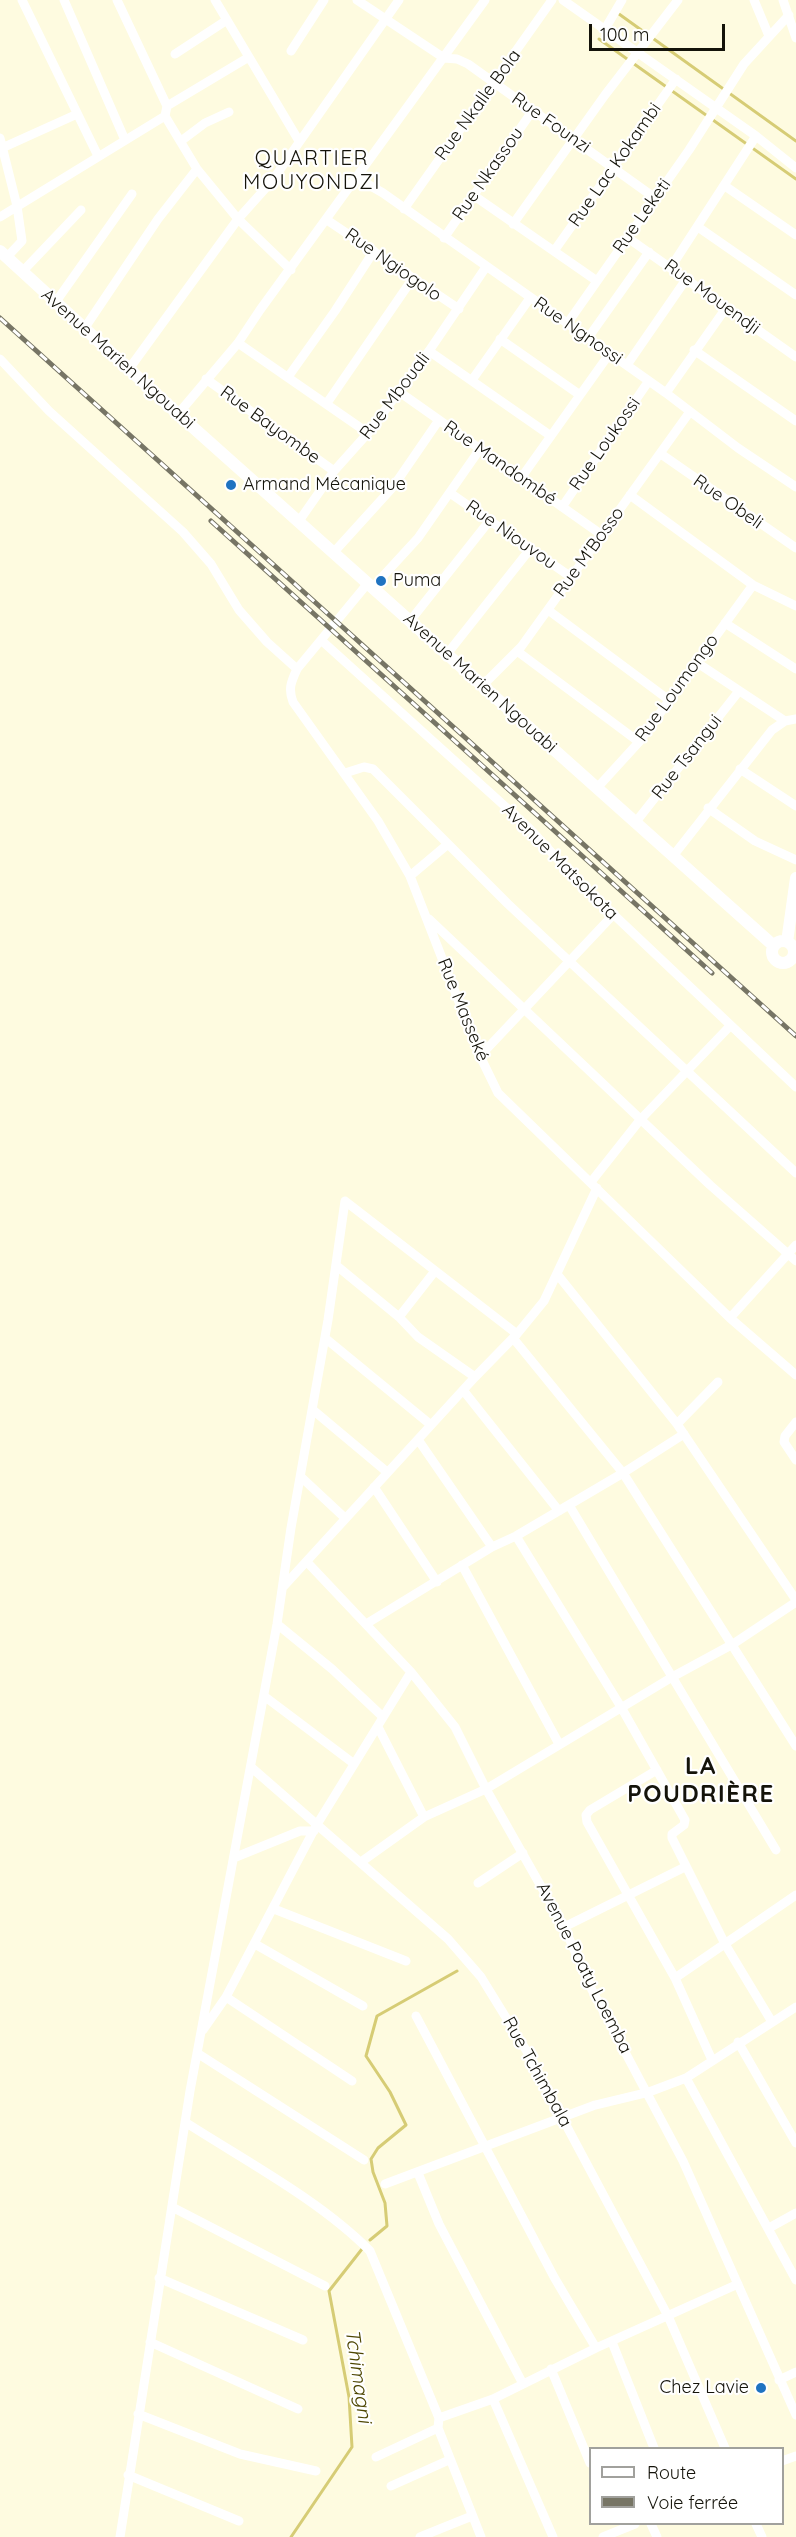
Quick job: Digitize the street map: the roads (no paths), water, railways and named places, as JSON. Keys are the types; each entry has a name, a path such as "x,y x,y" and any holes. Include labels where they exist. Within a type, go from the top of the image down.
{"street":[{"path":"22,0 75,115 98,156"},
{"path":"64,0 125,140"},
{"path":"117,0 167,106 165,116 197,169 238,219 291,270"},
{"path":"215,0 299,141"},
{"path":"291,51 324,0"},
{"name":"Rue Founzi","path":"357,0 444,58 457,59 468,64 655,198"},
{"path":"129,369 238,219 272,181 399,0"},
{"path":"178,414 238,343 485,0"},
{"name":"Rue Nkalle Bola","path":"404,209 447,146 495,84 552,0"},
{"path":"563,0 756,136 796,168"},
{"path":"604,29 622,0"},
{"path":"513,224 678,0"},
{"path":"754,0 769,36"},
{"path":"783,0 796,38"},
{"name":"Rue Leketi","path":"567,324 717,108 744,64 789,15"},
{"path":"175,54 226,20"},
{"path":"167,106 249,57"},
{"name":"Rue Lac Kokambi","path":"554,251 676,79"},
{"name":"Rue Nkassou","path":"444,238 533,110"},
{"path":"181,141 205,123 229,112"},
{"path":"3,254 22,241 17,206 1,145 75,115"},
{"path":"0,217 165,116"},
{"path":"671,267 756,136"},
{"path":"84,329 158,219 197,169"},
{"name":"Rue Ngnossi","path":"357,178 627,365 690,413 796,487"},
{"path":"725,186 796,235"},
{"path":"55,303 132,194"},
{"path":"473,195 597,281"},
{"path":"22,272 81,210"},
{"name":"Rue Ngiogolo","path":"327,220 459,309"},
{"path":"698,227 796,295"},
{"name":"Rue Mouendji","path":"628,238 796,357"},
{"path":"288,377 374,251"},
{"path":"588,338 649,252"},
{"name":"Avenue Marien Ngouabi","path":"3,254 178,414 774,946 772,951 776,961 787,963 793,952"},
{"name":"Rue Mbouali","path":"299,521 334,471 368,433 429,351 486,267"},
{"path":"327,403 413,278"},
{"path":"627,365 687,278"},
{"path":"472,380 530,298"},
{"path":"666,393 694,350 726,308"},
{"path":"500,339 580,395"},
{"path":"238,343 368,433"},
{"path":"694,350 796,422"},
{"path":"429,351 551,436"},
{"path":"521,478 610,354"},
{"path":"0,359 49,411 183,532 211,564 239,610 267,642 297,669"},
{"name":"Rue Bayombe","path":"206,379 334,471"},
{"name":"Rue Loukossi","path":"562,507 648,381"},
{"name":"Rue Mandombé","path":"398,391 602,535"},
{"name":"Rue M'Bosso","path":"483,686 517,651 690,413"},
{"path":"334,552 393,487 439,420"},
{"name":"Rue Masseké","path":"480,448 418,538 370,585 297,669 290,684 292,702 378,821 410,876 480,1056 498,1093 730,1318 796,1375"},
{"name":"Rue Obeli","path":"661,454 796,548"},
{"name":"Rue Niouvou","path":"450,493 571,577"},
{"path":"630,495 753,585 796,606"},
{"path":"410,621 490,520"},
{"path":"447,654 531,548"},
{"name":"Rue Loumongo","path":"597,788 639,742 753,585"},
{"path":"548,610 669,700"},
{"path":"725,623 796,669"},
{"name":"Avenue Matsokota","path":"321,640 529,828 613,915 796,1087"},
{"path":"517,651 639,742"},
{"path":"696,662 785,721"},
{"name":"Rue Tsangui","path":"635,823 739,691"},
{"path":"672,856 772,730 785,721 796,719"},
{"path":"345,773 364,767 373,769 685,1073 796,1173"},
{"path":"740,769 796,806"},
{"path":"708,808 755,841 796,860"},
{"path":"410,876 448,844"},
{"path":"774,946 777,943 793,952 796,878"},
{"path":"480,1056 525,1011 613,915"},
{"path":"426,916 640,1120 792,1257"},
{"path":"283,1587 515,1336 544,1301 594,1185 640,1120 730,1026"},
{"path":"120,2537 185,2122 252,1768 337,1266 345,1201 515,1336 623,1473 796,1746"},
{"path":"730,1318 792,1257 796,1245"},
{"path":"337,1266 399,1317 418,1337 475,1377"},
{"path":"399,1317 435,1271"},
{"path":"361,1862 424,1817 486,1789 621,1707 733,1644 796,1601 677,1424 557,1274"},
{"path":"325,1338 431,1425"},
{"path":"677,1424 718,1382"},
{"path":"463,1390 559,1510"},
{"path":"313,1410 387,1473"},
{"path":"796,1422 785,1436 784,1442 796,1460"},
{"path":"366,1624 492,1547 516,1536 623,1473 684,1434"},
{"path":"419,1441 492,1547"},
{"path":"301,1477 345,1518"},
{"path":"374,1487 437,1582"},
{"path":"569,1505 674,1676 776,1850"},
{"path":"516,1536 621,1707 685,1820 684,1825 672,1836 725,1944 772,2022"},
{"name":"Avenue Poaty Loemba","path":"307,1562 411,1672 449,1717 486,1789 564,1927 592,1990 649,2092 796,2415"},
{"path":"462,1565 560,1744"},
{"path":"277,1624 332,1669 383,1717"},
{"path":"201,2034 226,1997 315,1829 411,1672"},
{"path":"264,1696 353,1764"},
{"path":"378,1727 424,1817"},
{"name":"Rue Tchimbala","path":"252,1768 315,1829 361,1862 448,1940 481,1977 526,2050 668,2316 725,2447"},
{"path":"657,1770 590,1810 586,1815 587,1822 675,1978 712,2060"},
{"path":"236,1857 295,1833 315,1829"},
{"path":"478,1883 523,1853"},
{"path":"564,1927 686,1867"},
{"path":"675,1978 796,1895"},
{"path":"274,1909 405,1960"},
{"path":"255,1944 363,2006"},
{"path":"226,1997 352,2081"},
{"path":"385,2184 488,2147 595,2104 649,2092 686,2078 738,2042 795,2011"},
{"path":"416,2016 488,2147 549,2267 596,2348"},
{"path":"738,2042 796,2143"},
{"path":"197,2053 364,2160"},
{"path":"686,2078 796,2280"},
{"path":"185,2122 292,2191 356,2237 370,2251 438,2423 449,2460 481,2537"},
{"path":"418,2173 439,2224 524,2384"},
{"path":"172,2207 325,2286"},
{"path":"769,2228 796,2213"},
{"path":"159,2278 303,2340"},
{"path":"376,2457 438,2423 738,2284"},
{"path":"150,2342 298,2409"},
{"path":"612,2342 654,2447"},
{"path":"551,2369 589,2458"},
{"path":"779,2380 796,2372"},
{"path":"493,2399 553,2537"},
{"path":"138,2414 240,2454 316,2471"},
{"path":"391,2486 449,2460"},
{"path":"128,2475 239,2521"},
{"path":"420,2537 472,2517"},
{"path":"603,2537 617,2527"}],"waterway":[{"path":"619,14 796,141"},
{"path":"599,39 796,179"},
{"name":"Tchimagni","path":"370,2240 387,2226 385,2203 373,2172 371,2159 378,2148 406,2125 390,2092 366,2056 377,2016 457,1971"},
{"name":"Tchimagni","path":"291,2537 352,2447 349,2397 329,2291 362,2249"}],"railway":[{"path":"0,318 796,1036"},
{"path":"211,521 712,973"}],"place":[{"name":"Armand Mécanique","path":"231,485"},
{"name":"Puma","path":"381,581"},
{"name":"Chez Lavie","path":"761,2388"}],"district":[{"name":"QUARTIER MOUYONDZI","path":"312,171"},
{"name":"LA POUDRIÈRE","path":"701,1781"}]}
